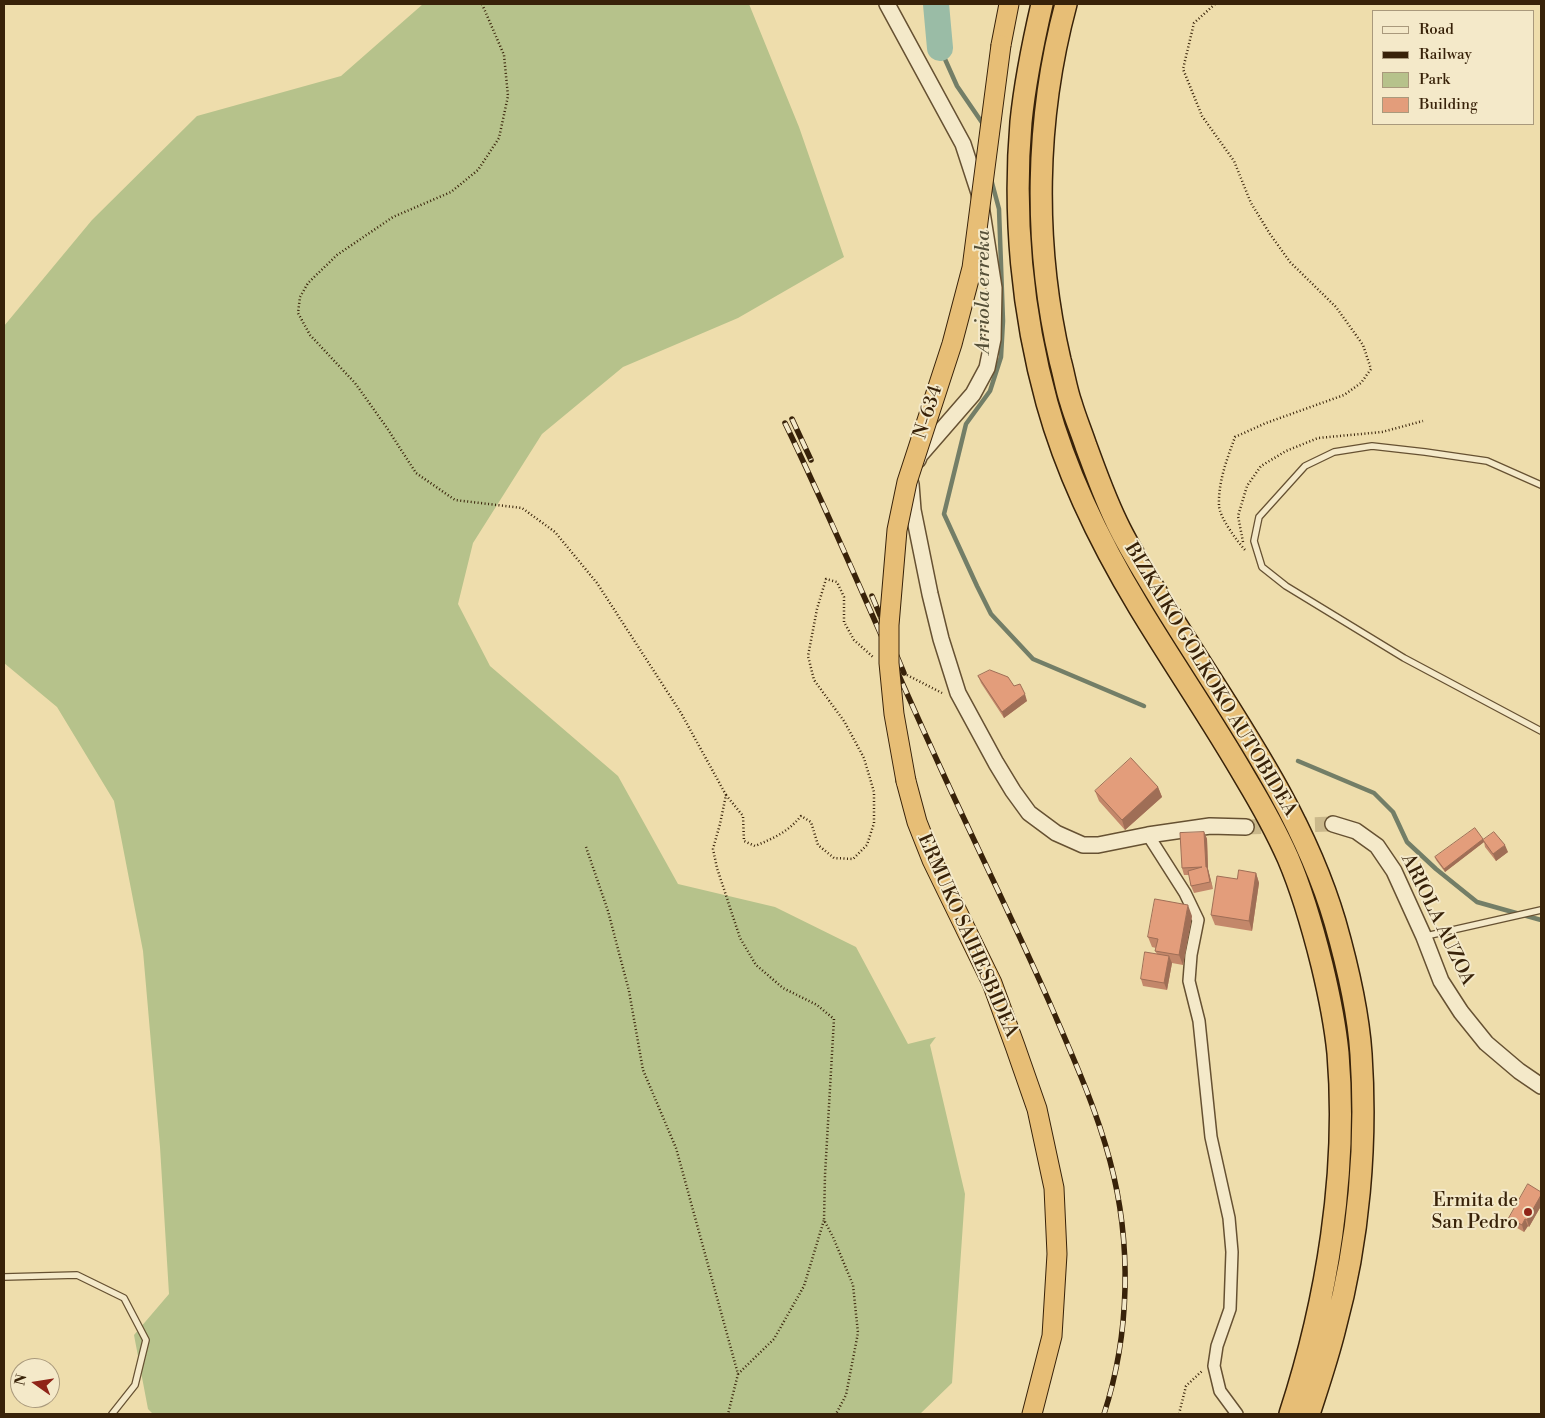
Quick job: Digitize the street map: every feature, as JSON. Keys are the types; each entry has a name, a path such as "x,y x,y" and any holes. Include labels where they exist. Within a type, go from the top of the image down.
{"highway":[{"name":"N-634","path":"906,781 894,714 889,663 889,625 898,530 906,482 952,344 972,268 1008,4"},
{"name":"BIZKAIKO GOLKOKO AUTOBIDEA","path":"1042,4 1030,57 1021,120 1018,213 1023,280 1032,337 1048,404 1073,476 1105,548 1140,609 1223,739 1288,857 1310,919 1330,997 1338,1051 1340,1106 1337,1182 1329,1250 1318,1311 1290,1414"},
{"name":"BIZKAIKO GOLKOKO AUTOBIDEA","path":"1066,4 1054,56 1045,120 1042,161 1042,213 1046,274 1054,330 1070,400 1093,466 1119,526 1161,600 1249,738 1289,809 1311,854 1334,920 1351,986 1361,1051 1363,1108 1360,1186 1351,1256 1336,1327 1309,1414"},
{"name":"ERMUKO SAIHESBIDEA","path":"906,781 917,822 932,860 992,983 1038,1109 1054,1188 1057,1254 1052,1336 1032,1414"}],"street":[{"path":"887,4 963,144 979,193 994,288 993,339 987,368 973,394 920,455 911,477 913,510 936,621 958,692 1013,791 1030,813 1056,833 1083,845 1098,845 1210,826 1246,827"},
{"name":"ARIOLA AUZOA","path":"1333,824 1356,831 1376,846 1394,871 1424,937 1440,981 1461,1012 1486,1044 1541,1086"},
{"path":"1148,835 1186,893 1198,920 1191,955 1189,982 1199,1021 1211,1137 1229,1218 1232,1252 1230,1309 1217,1346 1214,1366 1220,1391 1237,1414"}],"lane":[{"path":"1541,485 1487,461 1372,446 1334,452 1305,466 1259,517 1254,541 1262,567 1286,586 1404,658 1541,731"},
{"path":"1424,937 1541,910"},
{"path":"4,1277 77,1275 124,1298 146,1340 135,1385 112,1414"}],"path":[{"path":"482,4 504,55 508,96 499,138 478,170 451,192 393,217 337,255 308,283 300,297 298,313 310,335 355,383 388,428 416,473 455,500 522,508 555,532 597,583 681,713 726,795 743,816 744,841 755,846 774,838 791,828 801,816 811,822 818,845 834,858 853,859 867,844 874,823 874,792 864,758 844,721 814,680 808,656 817,609 826,579 837,582 844,597 844,622 854,640 873,657"},
{"path":"1215,4 1194,23 1182,69 1202,116 1234,161 1251,204 1270,234 1290,262 1336,307 1363,346 1371,370 1361,382 1344,394 1266,423 1235,437 1222,472 1219,508 1235,539 1262,567"},
{"path":"899,671 963,701"},
{"path":"726,795 713,849 717,868 740,938 756,965 783,988 817,1005 834,1019 824,1220 804,1286 774,1340 738,1374"},
{"path":"586,847 608,911 629,991 643,1070 676,1148 738,1374 728,1414"},
{"path":"824,1220 853,1285 858,1334 846,1395 836,1414"},
{"path":"1179,1414 1186,1386 1200,1372 1214,1366"}],"green space":[{"path":"423,4 749,4 799,127 844,257 738,318 623,367 542,434 473,543 458,604 490,666 618,776 678,884 775,907 856,947 908,1044 936,1037 930,1045 965,1194 952,1383 920,1414 153,1414 148,1409 134,1335 169,1294 160,1147 143,951 114,801 57,707 4,663 4,326 92,220 197,116 341,76"}],"building":[{"path":"990,670 1008,677 1014,686 1020,684 1025,694 1002,712 978,676"},
{"path":"1131,758 1158,787 1122,820 1095,791"},
{"path":"1475,828 1483,839 1444,869 1435,857"},
{"path":"1204,832 1206,867 1210,882 1191,886 1188,871 1202,867 1182,868 1180,833"},
{"path":"1494,832 1505,845 1493,854 1483,840"},
{"path":"1239,870 1256,873 1249,921 1211,915 1217,876 1237,879"},
{"path":"1155,899 1188,905 1179,955 1155,951 1158,939 1148,937"},
{"path":"1145,952 1169,956 1164,983 1141,979"},
{"path":"1528,1184 1541,1192 1541,1195 1527,1220 1525,1219 1522,1225 1509,1218"}],"waterway":[{"path":"936,4 940,48"},
{"name":"Arriola erreka","path":"940,48 957,86 983,124"},
{"name":"Arriola erreka","path":"991,179 999,209 1003,321 1001,357 990,391 966,424 944,514 991,614 1033,659 1144,706"},
{"name":"Arriola erreka","path":"1298,761 1374,793 1393,812 1407,842 1436,869 1477,902 1541,920"}],"tunnel":[{"path":"1246,827 1333,824"}],"railway":[{"path":"792,419 811,460"},
{"path":"785,423 941,769 1038,976 1068,1044 1098,1122 1117,1192 1125,1256 1125,1288 1119,1352 1113,1384 1104,1414"},
{"path":"872,596 904,673"}],"place":[{"name":"Ermita de San Pedro","path":"1528,1212"}]}
